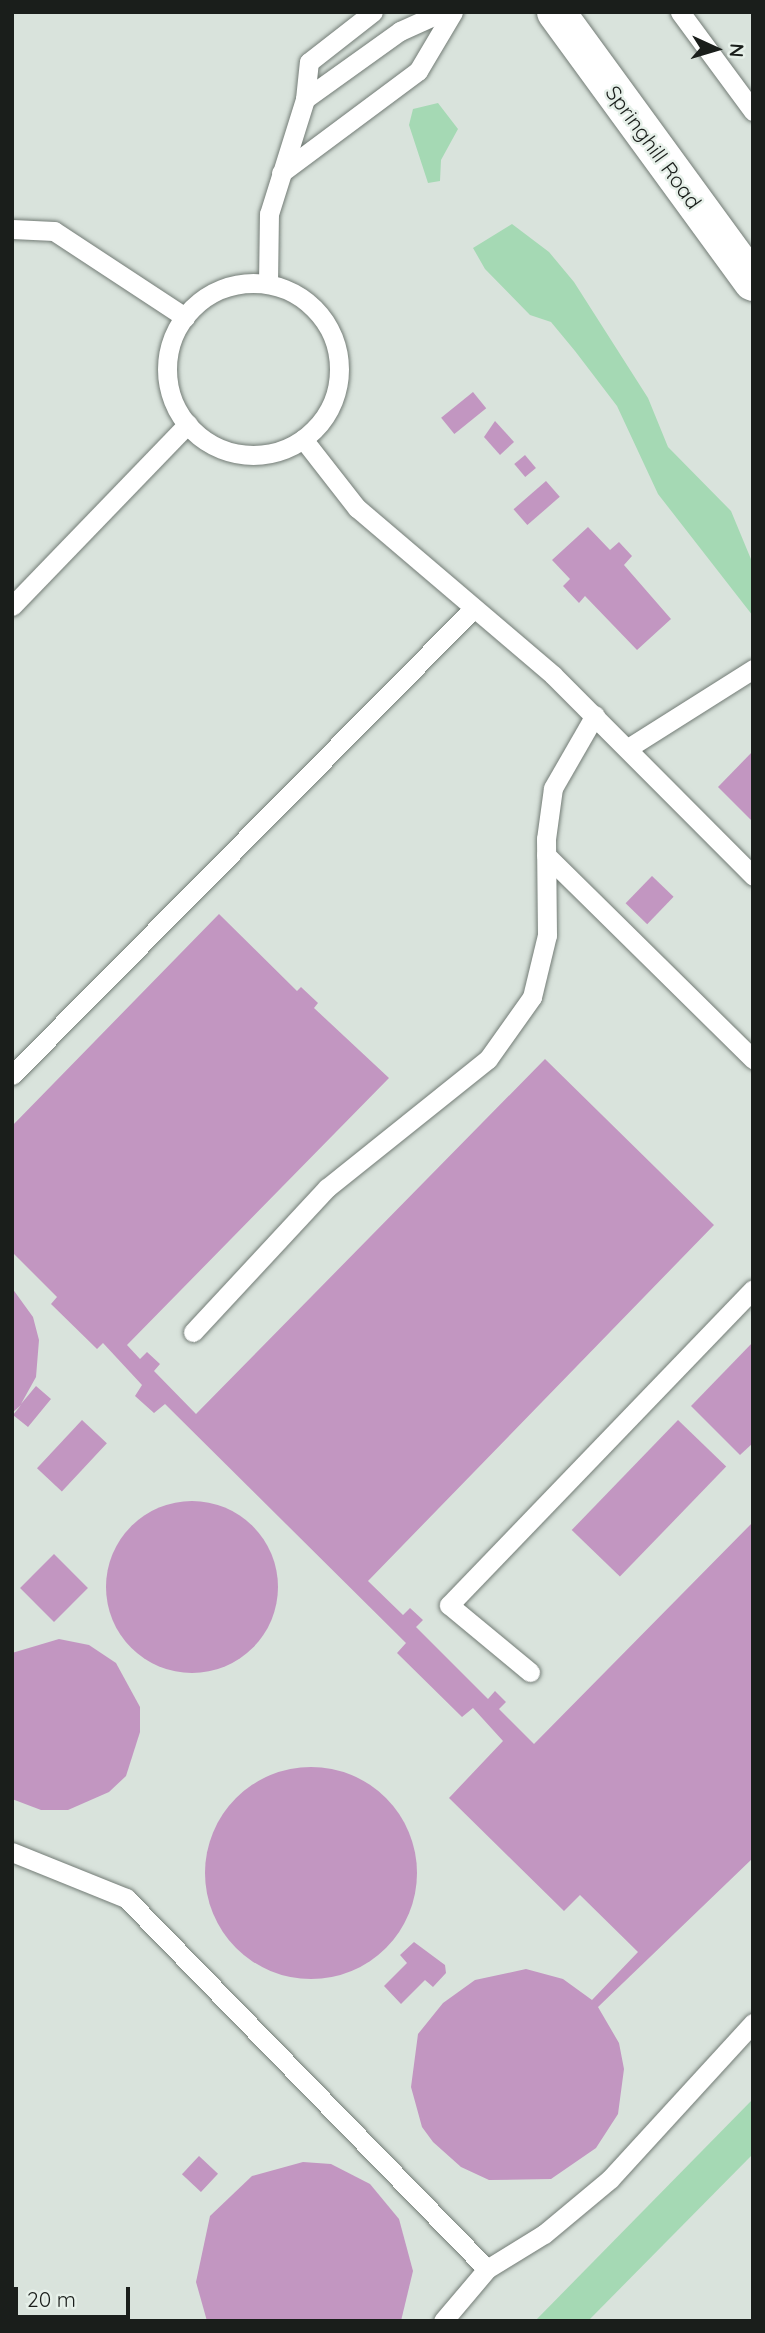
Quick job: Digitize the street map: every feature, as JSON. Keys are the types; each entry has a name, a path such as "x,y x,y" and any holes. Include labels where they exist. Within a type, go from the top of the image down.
{"main road":[{"name":"Springhill Road","path":"556,12 753,282"}],"lane":[{"path":"268,284 269,214 305,99 309,62 373,12"},
{"path":"305,99 400,31 442,12"},
{"path":"281,173 418,71 453,12"},
{"path":"680,12 753,111"},
{"path":"12,229 54,231 185,317"},
{"path":"268,284 307,301 337,347 334,402 303,439 272,454 244,455 216,448 188,424 167,378 169,348 185,317 227,286 268,284"},
{"path":"12,606 188,424"},
{"path":"303,439 357,508 471,611 595,715 753,876"},
{"path":"12,1075 471,611"},
{"path":"628,748 753,669"},
{"path":"193,1332 327,1188 488,1059 532,997 547,935 546,855 553,788 595,715"},
{"path":"546,855 753,1059"},
{"path":"530,1672 449,1605 753,1289"},
{"path":"12,1852 126,1898 487,2269"},
{"path":"443,2321 487,2269 544,2234 610,2179 753,2023"}],"green space":[{"path":"438,103 458,129 441,160 440,181 428,183 409,125 413,109"},
{"path":"512,224 549,252 574,282 648,398 668,447 731,511 753,564 753,616 658,494 617,406 575,351 551,322 530,315 485,269 473,248"},
{"path":"753,2099 753,2154 588,2321 535,2321"}],"building":[{"path":"473,392 486,408 454,434 441,418"},
{"path":"495,421 514,442 500,455 484,437"},
{"path":"525,455 536,468 525,477 514,464"},
{"path":"546,481 560,497 527,525 514,509"},
{"path":"588,527 610,550 619,542 632,556 624,565 671,619 637,650 585,596 579,603 563,586 570,579 552,560"},
{"path":"753,751 753,822 718,787"},
{"path":"652,876 674,897 647,924 626,903"},
{"path":"219,914 297,991 301,987 318,1003 314,1008 389,1078 127,1345 140,1359 147,1352 160,1364 154,1371 196,1414 545,1059 714,1225 368,1581 403,1615 410,1608 423,1620 416,1627 488,1699 495,1691 506,1702 499,1709 534,1744 753,1522 753,1858 598,2007 619,2043 624,2069 618,2114 596,2148 551,2179 489,2180 461,2167 433,2142 422,2127 411,2087 418,2034 443,2003 475,1980 526,1969 563,1979 592,2000 638,1952 580,1895 564,1911 449,1798 503,1741 473,1708 462,1717 397,1653 406,1643 165,1404 154,1413 135,1396 142,1385 103,1343 97,1349 51,1304 57,1297 12,1252 12,1126"},
{"path":"12,1288 33,1317 39,1340 36,1377 21,1404 36,1386 51,1399 28,1427 13,1415 21,1405 12,1413"},
{"path":"753,1342 753,1443 740,1455 691,1406"},
{"path":"82,1420 107,1443 62,1491 37,1468"},
{"path":"678,1420 726,1467 620,1577 572,1530"},
{"path":"192,1501 225,1508 253,1526 271,1554 278,1587 271,1620 253,1648 225,1666 192,1673 159,1666 131,1648 113,1620 106,1587 113,1554 131,1526 159,1508"},
{"path":"54,1554 88,1588 54,1622 20,1588"},
{"path":"59,1639 89,1645 116,1663 140,1707 140,1732 126,1776 109,1792 68,1810 41,1810 12,1799 12,1653"},
{"path":"311,1767 352,1775 386,1798 409,1832 417,1873 409,1914 386,1948 352,1971 311,1979 270,1971 236,1948 213,1914 205,1873 213,1832 236,1798 270,1775"},
{"path":"414,1942 445,1965 446,1973 433,1987 425,1980 401,2004 384,1986 407,1963 400,1955"},
{"path":"199,2156 218,2174 201,2192 182,2174"},
{"path":"303,2162 331,2164 370,2184 399,2219 413,2271 401,2321 207,2321 196,2282 210,2216 252,2176"}]}
